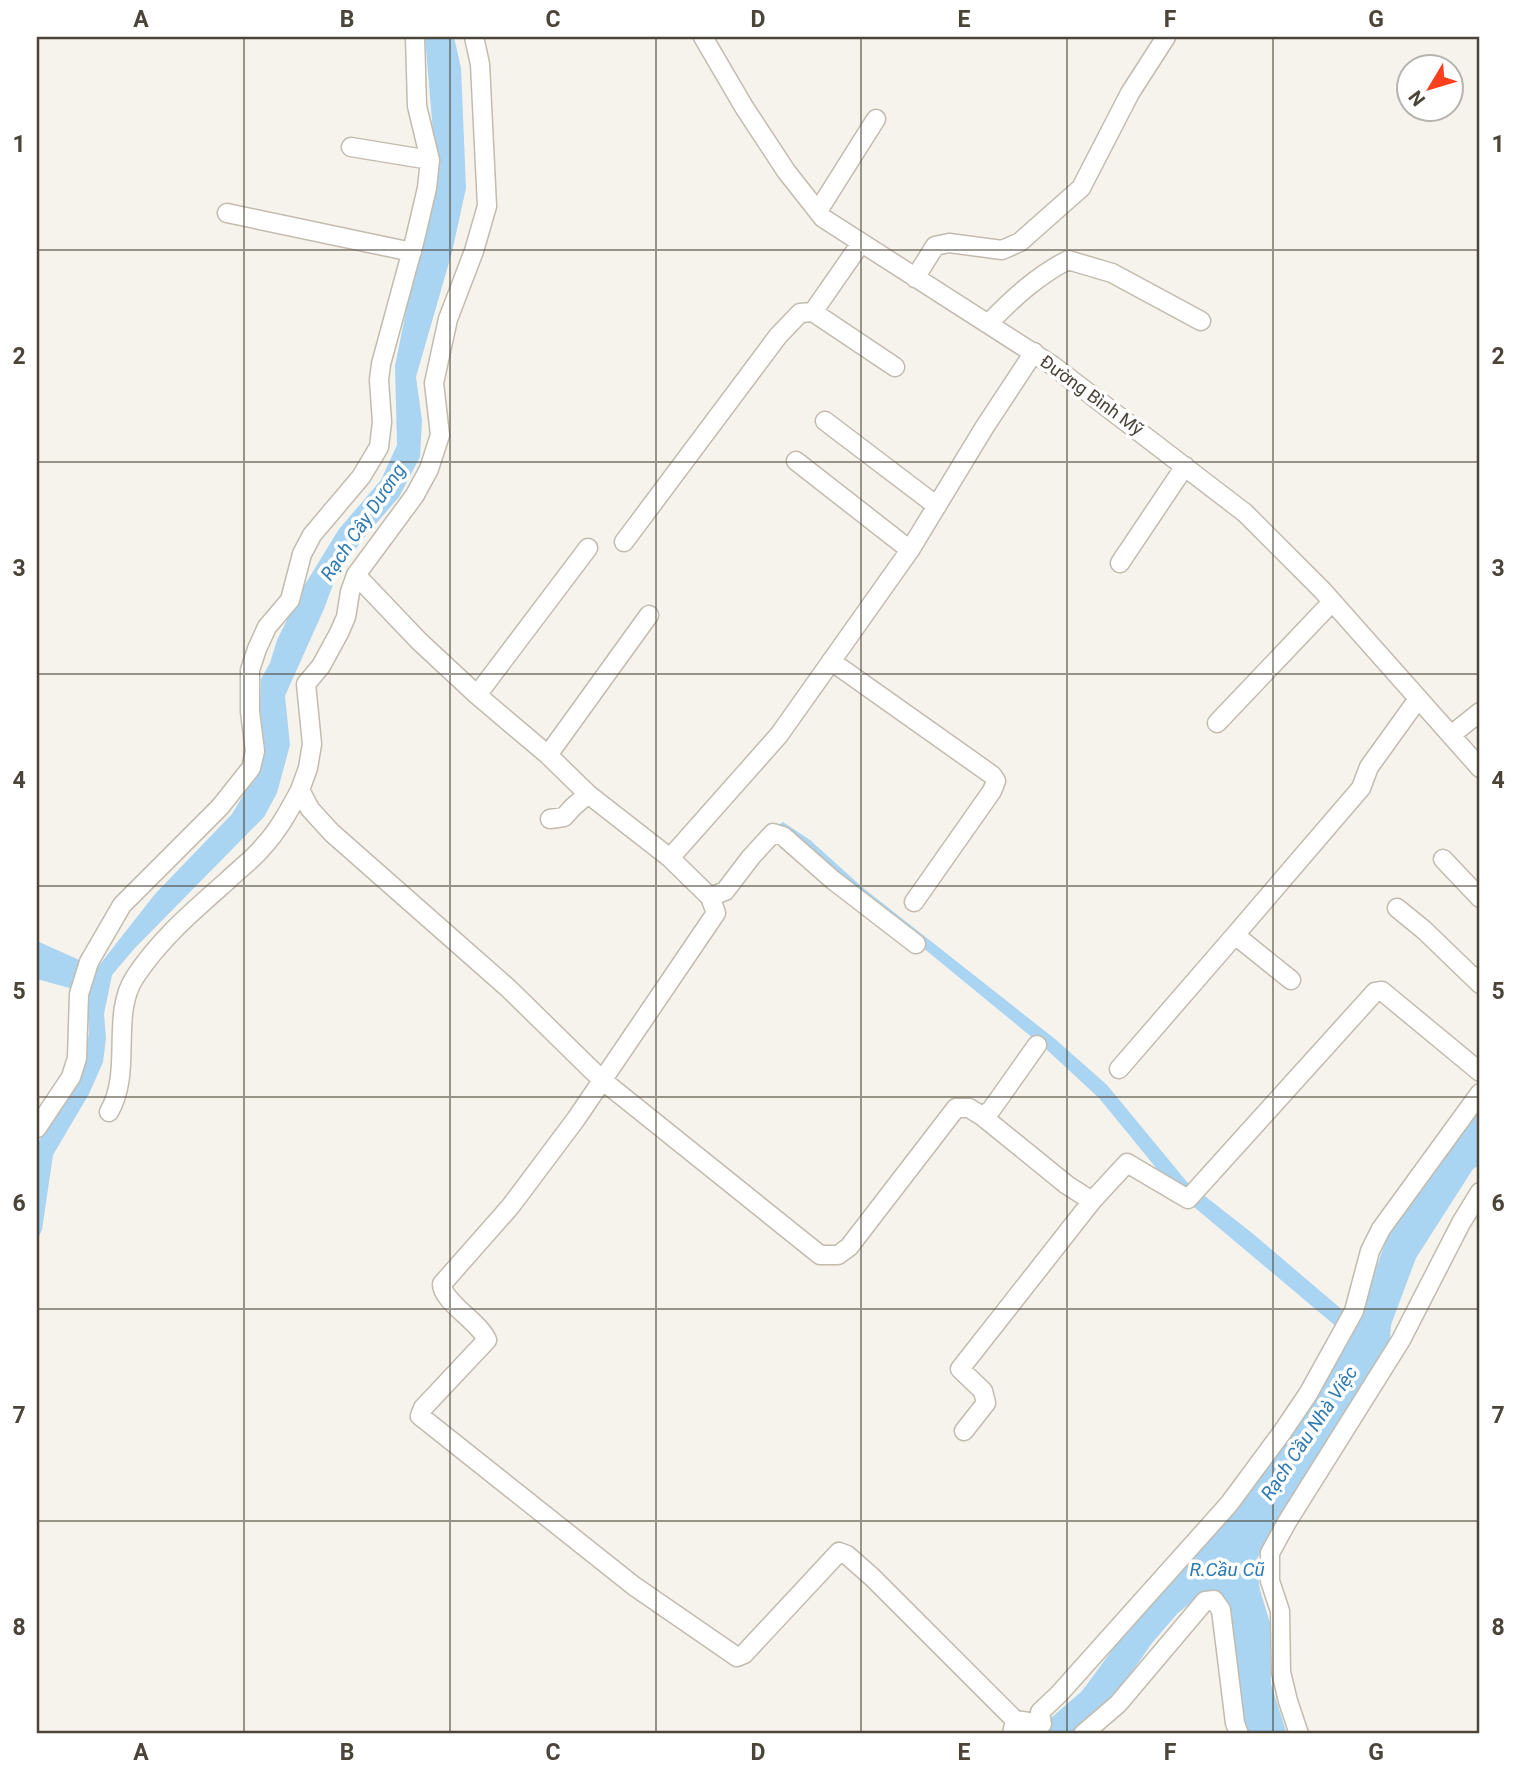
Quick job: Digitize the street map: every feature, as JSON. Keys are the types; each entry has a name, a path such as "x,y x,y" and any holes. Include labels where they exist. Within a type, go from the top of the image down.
{"street":[{"path":"37,1128 71,1077 77,1058 79,994 89,962 122,905 220,807 251,768 255,751 250,712 250,670 267,627 290,600 302,554 312,534 361,477 379,447 382,438 379,380 381,364 412,252 427,188 430,160 416,106 415,37"},
{"path":"108,1112 117,1091 123,1054 123,1009 133,980 166,936 260,850 288,814 308,768 312,744 306,684 321,666 340,632 356,575 415,495 429,469 440,435 434,383 448,318 474,251 488,205 480,64 474,37"},
{"name":"Đường Bình Mỹ","path":"703,37 786,171 824,218 1034,352 1245,513 1332,602 1480,768"},
{"path":"915,278 935,246 949,243 1002,250 1020,242 1081,188 1130,93 1166,37"},
{"path":"818,211 876,119"},
{"path":"351,147 430,160"},
{"path":"227,213 412,252"},
{"path":"813,312 861,243"},
{"path":"989,323 1013,298 1049,270 1068,260 1112,273 1201,321"},
{"path":"624,542 778,336 800,313 813,312 895,367"},
{"path":"670,858 779,735 910,550 1034,352"},
{"path":"825,421 937,506"},
{"path":"796,461 910,550"},
{"path":"1120,563 1185,466"},
{"path":"477,695 588,548"},
{"path":"356,575 419,641 477,695 548,755 588,794 670,858 710,897 716,913 602,1080 510,1207 442,1284 444,1293 479,1328 487,1340 423,1408 420,1416 634,1586 737,1657 744,1654 839,1552 847,1555 872,1577 1014,1727 1042,1724 1040,1712 1068,1685 1229,1504 1308,1394 1354,1311 1370,1251 1381,1229 1480,1093"},
{"path":"1217,723 1332,602"},
{"path":"548,755 649,615"},
{"path":"831,661 996,780 992,791 914,902"},
{"path":"1119,1069 1361,788 1369,767 1418,699"},
{"path":"1451,735 1480,712"},
{"path":"300,790 310,809 332,833 508,988 602,1080 820,1255 838,1255 849,1247 956,1108 969,1108 982,1116 1067,1185 1092,1201"},
{"path":"550,819 564,817 588,794"},
{"path":"710,897 725,891 751,856 773,834 783,836 833,880 916,944"},
{"path":"1443,859 1480,898"},
{"path":"1397,908 1480,984"},
{"path":"1236,935 1291,980"},
{"path":"964,1431 986,1403 983,1391 960,1369 1092,1201 1127,1163 1188,1199 1374,992 1382,991 1480,1072"},
{"path":"982,1116 991,1110 1037,1045"},
{"path":"1299,1734 1287,1702 1281,1672 1280,1611 1270,1581 1270,1553 1401,1340 1461,1223 1480,1192"},
{"path":"1083,1734 1118,1704 1205,1601 1214,1600 1221,1610 1235,1723 1239,1734"}],"water":[{"name":"Rạch Cây Dương","path":"425,37 454,37 461,68 466,188 452,252 416,377 422,420 420,457 399,497 362,540 335,579 285,696 290,745 277,793 264,817 134,949 112,975 104,1014 106,1038 103,1062 89,1094 53,1155 42,1230 37,1240 37,1146 47,1124 80,1072 89,1034 87,993 37,979 37,941 97,968 155,894 232,814 258,776 265,752 260,708 261,679 270,663 277,640 304,586 339,529 381,480 397,445 395,366 413,276 437,180"},
{"path":"783,822 810,840 862,887 1055,1039 1107,1085 1187,1182 1346,1313 1360,1313 1387,1238 1447,1151 1480,1109 1480,1165 1473,1169 1416,1258 1391,1325 1390,1339 1275,1524 1256,1561 1260,1590 1270,1623 1271,1684 1287,1734 1242,1734 1226,1610 1197,1597 1177,1614 1152,1643 1114,1698 1077,1734 1038,1734 1052,1717 1082,1691 1124,1634 1202,1549 1248,1491 1320,1391 1343,1349 1344,1333 1175,1191 1099,1098 1045,1048 776,827"}],"water label":[{"name":"Rạch Cầu Nhà Việc","path":"1309,1433"},
{"name":"R.Cầu Cũ","path":"1227,1569"}]}
